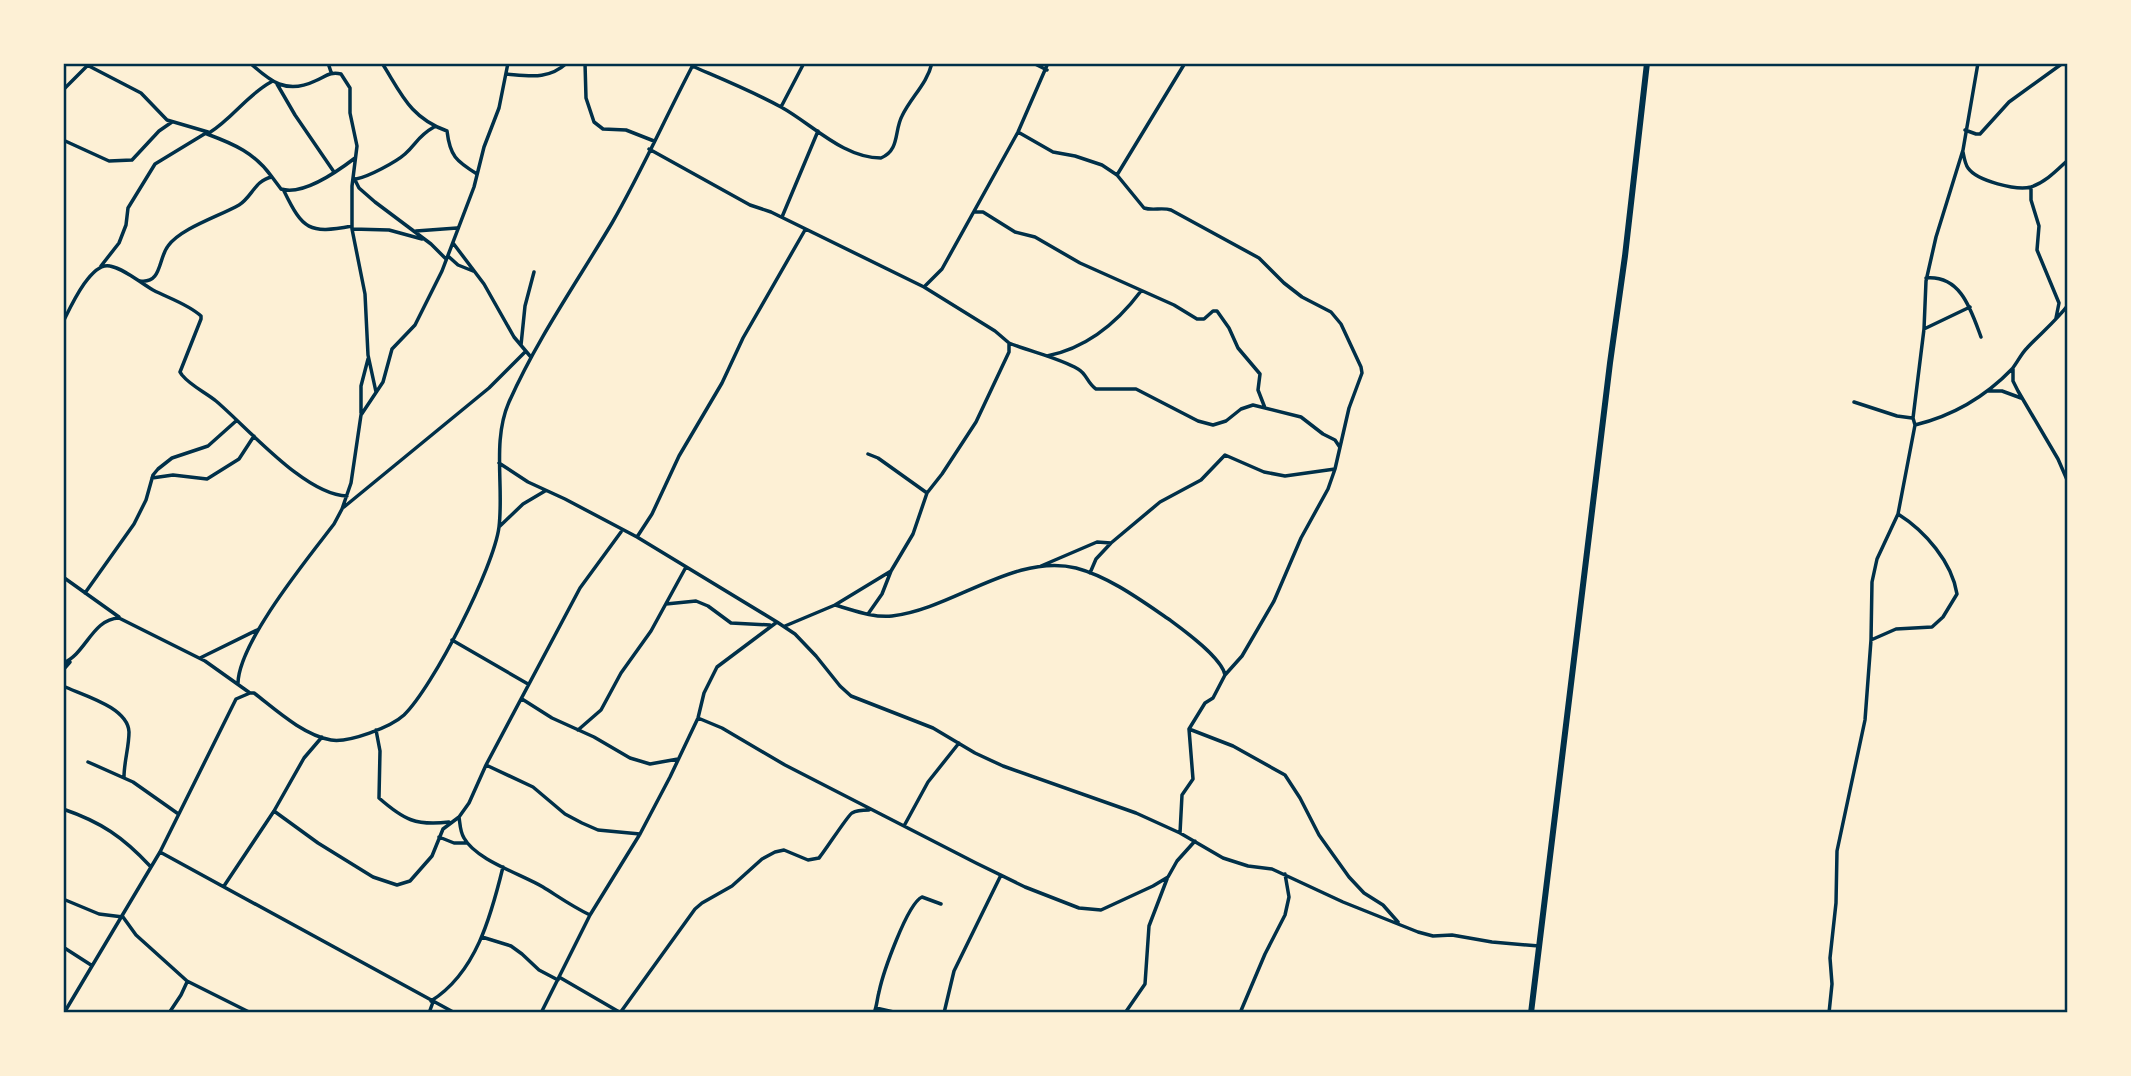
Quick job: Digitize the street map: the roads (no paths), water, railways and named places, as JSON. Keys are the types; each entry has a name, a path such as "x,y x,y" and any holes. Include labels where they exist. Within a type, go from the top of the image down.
{"highway":[{"path":"1531,1013 1647,63"}],"street":[{"path":"250,63 274,83 334,172"},
{"path":"328,63 331,72"},
{"path":"382,63 410,108 433,127 447,131 450,152 477,174"},
{"path":"361,415 387,372 392,349 415,325 447,257 499,108 508,63"},
{"path":"506,74 551,75 567,63"},
{"path":"585,63 586,98 594,122 603,129 626,130 654,141"},
{"path":"781,107 804,63"},
{"path":"63,577 121,618 200,658 289,719 322,737 341,740 393,723 414,704 452,640 491,556 499,528 501,433 508,406 530,356 613,220 693,65 781,107 859,154 876,158 885,157 893,148 903,113 928,76 932,63"},
{"path":"1033,63 1047,70"},
{"path":"924,287 942,269 974,212 1018,132 1048,63"},
{"path":"1117,174 1185,63"},
{"path":"1829,1013 1837,851 1865,720 1873,573 1898,514 1915,425 1913,418 1924,329 1926,278 1962,150 1978,63"},
{"path":"1965,130 1980,134 2008,102 2063,63"},
{"path":"63,90 88,64 141,93 172,122 208,133 255,156 277,186 284,191 299,219 313,229 327,231 352,227 389,230 427,241"},
{"path":"63,322 79,291 119,243 126,225 128,208 149,171 162,159 208,133 232,116 253,93 274,83 302,86 331,72 341,74 350,88 350,113 357,146 352,227 365,294 368,355 376,394"},
{"path":"63,140 102,159 126,161 132,160 159,131 172,122"},
{"path":"354,178 365,177 406,153 419,136 433,127"},
{"path":"782,218 818,131"},
{"path":"1018,132 1054,152 1092,161 1117,174 1144,208 1171,210 1259,258 1283,283 1302,297 1331,312 1341,324 1361,367 1362,373 1349,408 1335,469 1274,600 1242,656 1226,675 1213,698 1205,703 1189,729 1193,779 1182,795 1180,833"},
{"path":"649,149 750,205 924,287 995,331 1009,343 1081,371 1086,375 1090,386 1096,389 1136,390 1206,424 1220,424 1253,405 1301,417 1323,435 1335,440 1340,448"},
{"path":"1962,150 1968,168 1984,180 2031,187 2045,180 2068,160"},
{"path":"284,191 296,191 334,172 356,157"},
{"path":"135,280 150,281 159,270 170,243 199,223 244,202 260,181 272,177"},
{"path":"354,178 359,188 367,195 447,257 458,265 475,271"},
{"path":"2031,187 2031,200 2039,226 2037,250 2059,303 2055,322"},
{"path":"974,212 983,212 1015,232 1035,237 1066,255 1174,305 1197,319 1205,319 1213,311 1217,311 1238,348 1260,374 1258,390 1265,408"},
{"path":"414,231 457,228"},
{"path":"637,537 652,514 679,456 722,383 743,338 805,230"},
{"path":"452,242 475,271 520,347 530,356"},
{"path":"99,267 108,265 121,270 201,316 180,372 186,380 207,394 289,467 323,490 347,496"},
{"path":"520,347 525,306 534,272"},
{"path":"1926,278 1938,277 1951,283 1970,307 1981,337"},
{"path":"1046,356 1062,353 1091,339 1120,317 1141,291"},
{"path":"1915,425 1938,419 1987,391 2013,369 2027,348 2055,322 2068,304"},
{"path":"1924,329 1970,307"},
{"path":"868,614 883,593 891,570 914,534 927,493 976,422 1009,352 1009,343"},
{"path":"342,509 489,388 525,352"},
{"path":"238,683 238,672 259,629 342,509 354,467 361,415 361,386 368,355"},
{"path":"2013,369 2013,381 2058,459 2068,482"},
{"path":"1987,391 2001,391 2023,399"},
{"path":"1854,402 1897,416 1913,418"},
{"path":"85,593 134,524 146,500 152,478 164,462 208,446 237,420"},
{"path":"152,478 173,475 206,480 239,459 254,436"},
{"path":"868,454 927,493"},
{"path":"1090,573 1096,559 1111,543 1160,502 1201,480 1225,454 1264,472 1285,476 1335,469"},
{"path":"499,463 545,491 637,537 777,622 817,656 839,686 851,696 921,723 1003,766 1136,814 1180,833 1223,858 1285,873 1343,902 1433,936 1452,935 1539,946"},
{"path":"499,528 523,504 545,491"},
{"path":"1871,640 1896,629 1932,627 1943,617 1957,594 1949,572 1933,545 1898,514"},
{"path":"376,730 380,751 379,798 398,813 421,824 449,822 460,817 580,588 622,531"},
{"path":"835,604 868,614 893,616 923,609 1014,573 1041,567 1097,542 1111,543"},
{"path":"578,730 601,710 621,673 651,631 685,567"},
{"path":"1041,567 1070,567 1090,573 1130,594 1179,627 1221,663 1226,675"},
{"path":"784,627 835,604 891,570"},
{"path":"666,604 696,601 708,606 731,623 772,626"},
{"path":"63,670 102,623 111,618 121,618"},
{"path":"541,1013 590,915 640,834 698,718 704,693 717,667 777,622"},
{"path":"200,658 259,629"},
{"path":"452,640 528,684"},
{"path":"63,663 75,655"},
{"path":"63,686 98,700 124,717 129,734 124,777"},
{"path":"64,1013 160,852 233,704 236,699 250,693"},
{"path":"522,699 552,718 641,762 655,764 678,758"},
{"path":"698,718 722,728 785,765 1001,875 1088,910 1108,907 1168,877"},
{"path":"1189,729 1233,746 1285,775 1319,835 1349,877 1364,893 1383,905 1400,924"},
{"path":"223,886 274,811 293,774 322,737"},
{"path":"904,827 928,782 959,743"},
{"path":"88,762 124,777 177,813"},
{"path":"486,765 526,783 582,824 598,830 640,834"},
{"path":"63,809 116,834 132,846 150,866"},
{"path":"482,937 511,946 539,970 621,1013 695,909 732,886 762,859 775,852 784,850 808,860 819,858 834,840 847,816 859,810 871,810"},
{"path":"274,811 353,865 386,883 397,885 404,885 417,875 432,856 439,836 449,822"},
{"path":"460,817 462,832 468,843 481,855 515,871 567,904 590,915"},
{"path":"439,836 454,843 468,843"},
{"path":"1125,1013 1145,984 1149,926 1168,877 1177,861 1195,841"},
{"path":"160,852 455,1013"},
{"path":"429,1013 432,1001 452,985 482,937 503,867"},
{"path":"1240,1013 1265,954 1282,924 1288,904 1285,873"},
{"path":"944,1013 954,971 1001,875"},
{"path":"898,1013 875,1011 882,981 910,910 917,898 922,897 941,904"},
{"path":"63,899 99,914 123,917 136,935 187,981 250,1013"},
{"path":"63,947 91,965"},
{"path":"169,1013 187,981"}]}
